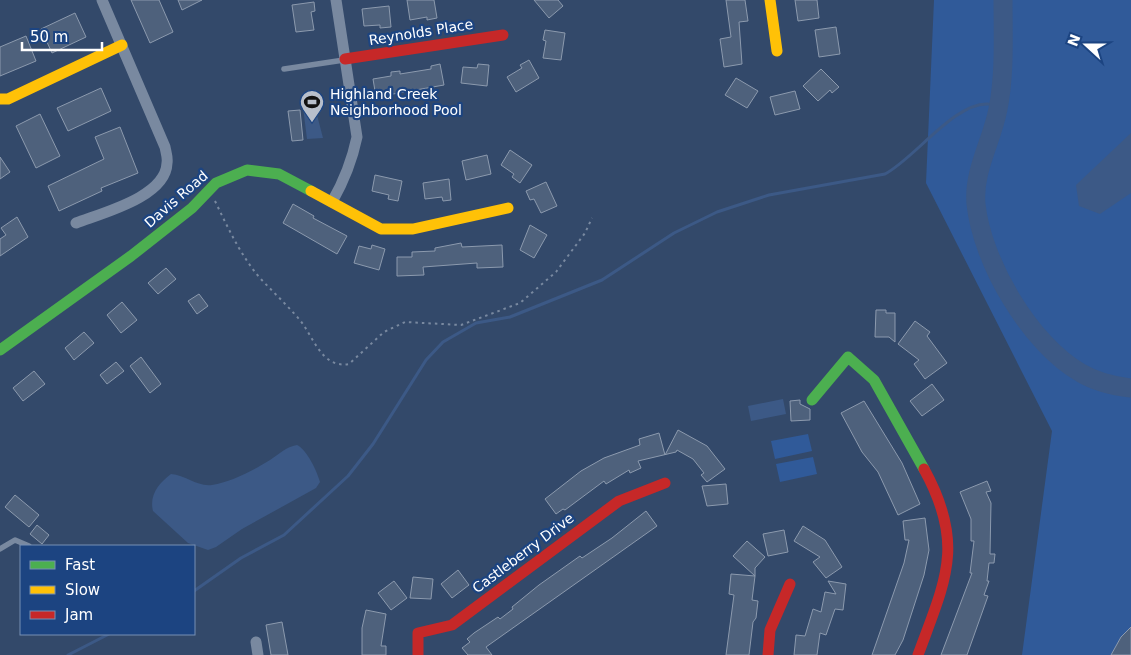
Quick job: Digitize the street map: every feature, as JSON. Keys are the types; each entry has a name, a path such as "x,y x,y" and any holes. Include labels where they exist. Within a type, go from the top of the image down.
{"street":[{"path":"76,223 136,200 149,191 161,178 168,164 165,147 102,0"},
{"path":"332,202 344,181 353,158 357,137 336,0"},
{"path":"770,0 777,52"},
{"name":"Reynolds Place","path":"345,60 503,35"},
{"path":"0,99 8,99 122,45"},
{"name":"Davis Road","path":"0,350 131,256 192,208 216,182 247,170 279,174 381,229 413,229 508,208"},
{"path":"812,400 848,356 874,380 933,486 947,528 947,566 946,577 918,655"},
{"name":"Castleberry Drive","path":"418,655 418,633 452,625 619,501 665,483"},
{"path":"768,655 770,630 790,584"},
{"path":"256,642 258,655"}],"lane":[{"path":"284,69 345,60"},
{"path":"0,549 15,540 27,545"}],"path":[{"path":"215,201 235,243 258,276 300,320 330,362 341,366 349,364 384,332 405,322 461,325 520,303 556,272 586,233 592,218"}],"shaded area":[{"path":"934,0 1131,0 1131,655 1022,655 1052,431 926,183"},
{"name":"Highland Creek Neighborhood Pool","path":"318,99 322,105 321,111 317,115 323,138 307,139 303,107 300,101"},
{"path":"1131,133 1131,193 1100,214 1079,206 1076,185"},
{"path":"783,399 786,414 751,421 748,406"},
{"path":"808,434 812,451 775,459 771,441"},
{"path":"297,445 301,448 311,461 320,482 316,488 242,529 216,547 208,550 188,543 153,511 152,500 156,490 171,474 182,476 201,484 212,485 250,472"},
{"path":"813,457 817,474 780,482 776,464"}],"building":[{"path":"131,0 159,0 173,32 150,43"},
{"path":"178,0 202,0 182,10"},
{"path":"407,0 434,0 437,18 427,20 427,17 410,20"},
{"path":"534,0 558,0 563,6 549,18"},
{"path":"726,0 745,0 748,21 739,22 742,64 724,67 720,39 731,37"},
{"path":"795,0 817,0 819,18 798,21"},
{"path":"314,2 315,11 311,12 314,30 296,32 292,5"},
{"path":"389,6 391,27 380,28 380,25 364,26 362,9"},
{"path":"75,13 86,37 52,53 41,29"},
{"path":"836,27 840,54 819,57 815,30"},
{"path":"545,30 565,33 561,60 543,58 546,41 543,40"},
{"path":"26,36 36,61 0,76 0,47"},
{"path":"529,60 539,78 516,92 507,77 522,68 520,65"},
{"path":"440,64 444,85 376,97 373,79 391,76 391,72 400,71 400,74 431,69 431,66"},
{"path":"478,64 489,65 487,86 461,83 463,67 477,68"},
{"path":"821,69 839,87 832,93 830,90 818,101 803,86"},
{"path":"736,78 758,91 747,108 725,95"},
{"path":"101,88 111,111 68,131 57,108"},
{"path":"795,91 800,109 775,115 770,97"},
{"path":"300,110 303,140 292,141 288,111"},
{"path":"40,114 60,156 36,168 16,126"},
{"path":"120,127 138,173 101,188 102,191 59,211 48,186 104,159 95,137"},
{"path":"510,150 532,165 520,183 512,177 514,174 501,165"},
{"path":"487,155 491,174 466,180 462,161"},
{"path":"0,157 10,172 0,179"},
{"path":"375,175 402,181 398,201 388,199 389,195 372,191"},
{"path":"449,179 451,200 443,201 442,197 425,199 423,183"},
{"path":"546,182 557,206 541,213 534,199 530,200 526,191"},
{"path":"293,204 314,216 313,218 347,236 337,254 283,223"},
{"path":"17,217 28,237 0,256 0,239 6,235 1,228"},
{"path":"530,225 547,235 534,258 520,250"},
{"path":"461,243 462,247 502,245 503,267 477,268 477,263 423,267 424,275 397,276 397,257 412,257 412,252 435,251 435,248"},
{"path":"372,245 385,249 379,270 354,263 359,246 371,249"},
{"path":"166,268 176,279 158,294 148,283"},
{"path":"199,294 208,306 197,314 188,301"},
{"path":"122,302 137,320 121,333 107,315"},
{"path":"876,310 886,310 886,313 895,313 895,342 889,337 875,337"},
{"path":"915,321 930,332 927,336 947,363 925,379 914,364 919,360 898,344"},
{"path":"84,332 94,343 74,360 65,348"},
{"path":"141,357 161,384 150,393 130,366"},
{"path":"116,362 124,371 107,384 100,375"},
{"path":"34,371 45,384 23,401 13,388"},
{"path":"932,384 944,400 922,416 910,401"},
{"path":"800,400 800,404 810,409 810,420 791,421 790,401"},
{"path":"864,401 902,463 920,504 898,515 878,472 862,452 841,413"},
{"path":"678,430 707,446 725,469 707,482 701,475 704,473 693,459 677,450 665,455"},
{"path":"659,433 665,455 638,461 641,468 630,473 629,470 606,484 604,481 565,510 563,509 556,514 545,499 581,471 604,458 640,445 639,439"},
{"path":"987,481 991,491 986,492 991,503 990,554 995,554 994,563 989,563 987,581 989,581 984,595 988,596 967,655 941,655 972,573 970,573 974,541 971,541 971,519 960,492"},
{"path":"726,484 728,504 707,506 702,486"},
{"path":"15,495 39,515 29,527 5,507"},
{"path":"646,511 657,526 486,647 492,655 468,655 462,648 470,642 467,639 474,633 498,617 500,619 539,585 580,556 582,558 612,538"},
{"path":"925,518 929,550 924,575 903,640 895,655 872,655 904,563 909,540 905,540 903,521"},
{"path":"37,525 49,535 42,544 30,534"},
{"path":"803,526 825,540 842,567 826,578 813,562 820,557 794,541"},
{"path":"784,530 788,552 768,556 763,534"},
{"path":"747,541 765,557 755,568 755,576 733,556"},
{"path":"458,570 469,585 452,598 441,584"},
{"path":"731,574 755,576 752,600 758,601 749,655 726,655 734,595 729,594"},
{"path":"413,577 433,579 431,599 410,598"},
{"path":"394,581 407,598 391,610 378,593"},
{"path":"828,581 846,584 843,610 835,609 826,635 820,633 817,655 794,655 796,635 805,636 813,609 821,612 825,592 836,594"},
{"path":"366,610 386,614 381,646 386,646 386,655 362,655 362,628"},
{"path":"282,622 288,655 271,655 266,625"},
{"path":"1131,627 1131,655 1111,655 1121,637"}],"waterway":[{"path":"1003,0 1003,55 1000,96 995,121 977,180 976,204 980,227 998,275 1027,322 1044,343 1062,360 1081,373 1105,383 1131,388"},
{"path":"195,590 241,558 284,535 348,476 373,444 426,360 443,342 476,323 510,317 602,280 674,233 717,212 769,195 885,174 962,112 975,106 988,104 999,108"},
{"path":"68,655 107,635"}],"traffic: fast":[{"path":"0,350 131,256 192,208 216,183 247,170 279,174 311,191"},
{"path":"812,400 848,357 874,380 924,469"}],"traffic: slow":[{"path":"770,0 777,51"},
{"path":"0,99 8,99 122,45"},
{"path":"311,191 381,229 413,229 508,208"}],"traffic: jam":[{"path":"345,59 503,35"},
{"path":"918,655 943,584 948,542 945,520 937,496 924,469"},
{"path":"418,655 418,633 452,625 619,501 665,483"},
{"path":"768,655 770,630 790,584"}],"place":[{"name":"Highland Creek Neighborhood Pool","path":"312,123"}]}
